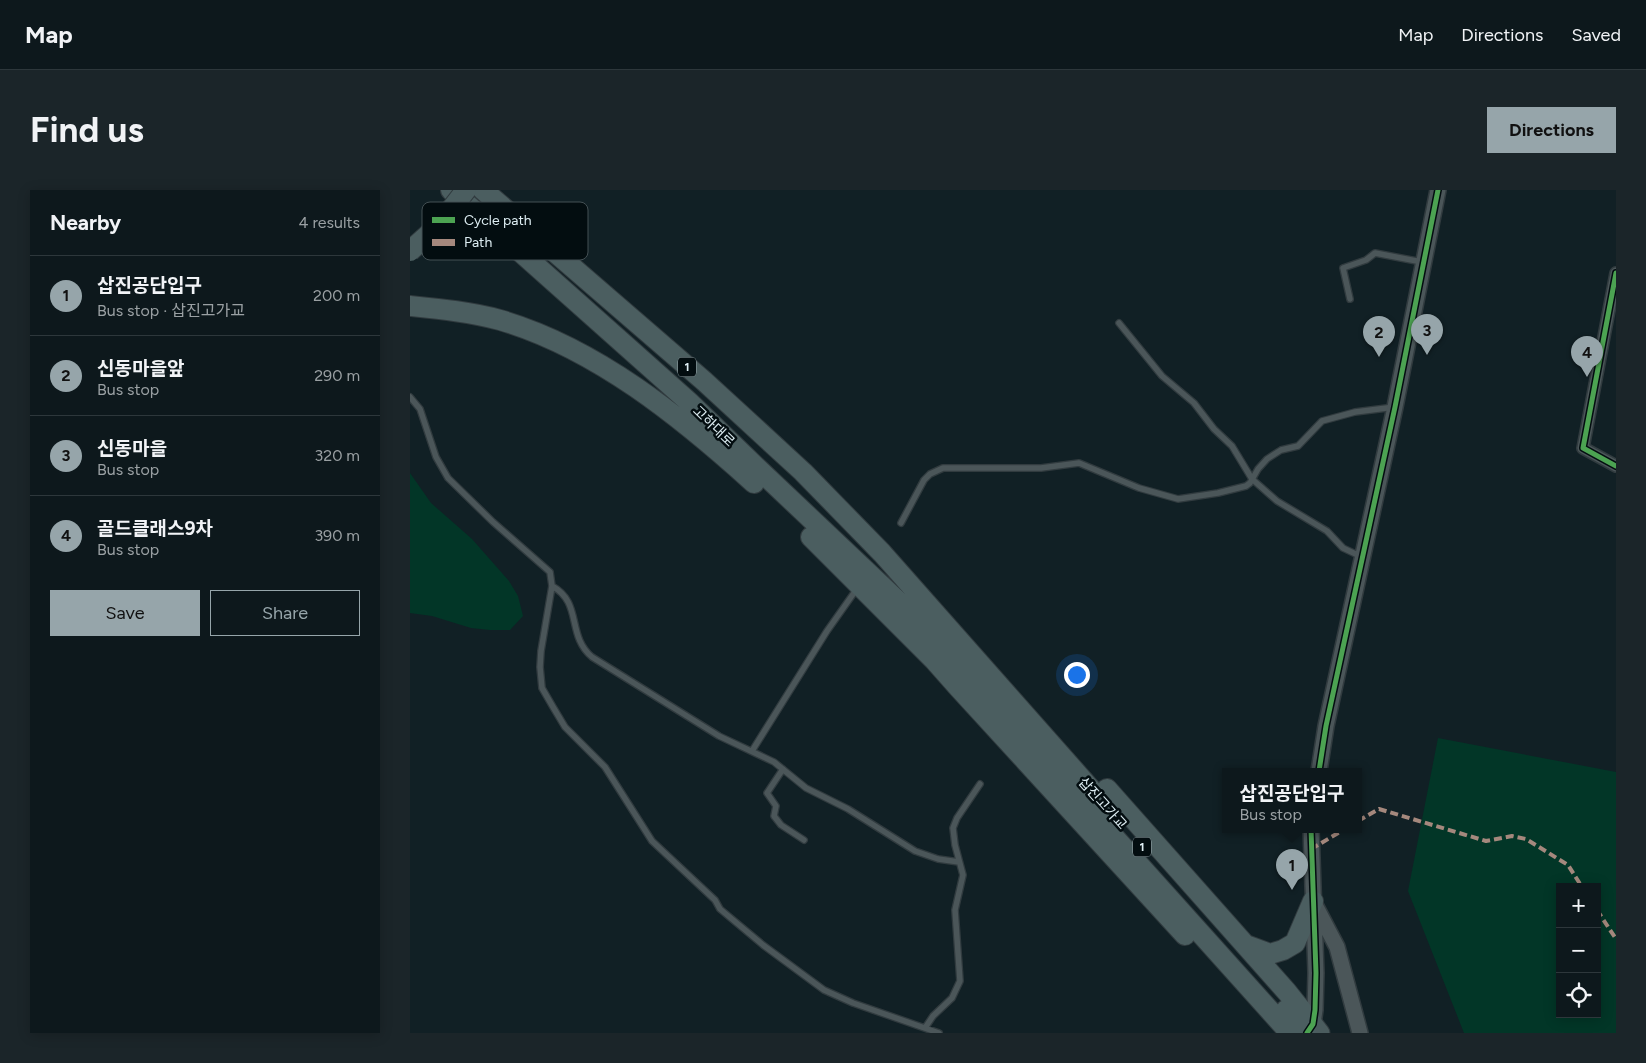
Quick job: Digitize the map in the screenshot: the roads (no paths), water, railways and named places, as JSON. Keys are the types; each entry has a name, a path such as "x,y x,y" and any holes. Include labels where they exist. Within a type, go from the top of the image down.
{"highway":[{"name":"고하대로","path":"451,190 464,202"},
{"path":"457,202 466,190"},
{"name":"고하대로","path":"483,190 497,202"},
{"path":"410,251 422,240"},
{"name":"고하대로","path":"530,260 689,402 901,604 972,667"},
{"name":"고하대로","path":"563,260 748,421 802,472 882,553 972,667"},
{"path":"410,306 475,314 520,326 564,344 610,371 666,410 736,467 786,512 935,660 1274,1033"},
{"path":"882,553 925,583 1287,992 1312,1031"},
{"path":"901,604 935,660"},
{"name":"삽진고가교","path":"972,667 1312,1031"},
{"name":"삽진고가교","path":"972,667 1290,1033"},
{"path":"1244,944 1270,954 1283,950 1295,943 1313,901"}],"street":[{"path":"1319,768 1395,407 1438,190"},
{"path":"1616,273 1613,302 1583,448 1616,466"},
{"path":"1311,833 1316,973 1312,1031"},
{"path":"1313,901 1337,947 1360,1033"}],"lane":[{"path":"1350,299 1343,268 1366,260 1375,253 1424,262"},
{"path":"1119,323 1162,376 1194,403 1214,429 1232,446 1252,479 1277,501 1328,531 1343,548 1362,557"},
{"path":"410,397 420,409 436,457 448,478 550,572 552,586 541,651 542,688 566,727 605,767 652,842 715,900 720,908 802,976 824,990 852,1003 939,1033"},
{"path":"901,523 924,480 930,474 943,468 1041,468 1079,463 1139,488 1178,498 1218,493 1246,486 1267,459 1281,450 1298,446 1322,421 1354,412 1395,407"},
{"path":"552,586 560,590 566,598 572,609 580,642 592,657 719,736 768,758 806,788 848,809 915,850 938,859 959,862"},
{"path":"752,752 827,631 856,590"},
{"path":"783,769 767,794 776,806 774,816 781,825 804,840"},
{"path":"925,1028 932,1016 952,998 960,981 954,910 963,876 955,845 953,828 957,818 980,784"}],"place":[{"name":"신동마을","path":"1427,355"},
{"name":"신동마을앞","path":"1379,357"},
{"name":"골드클래스9차","path":"1587,377"},
{"name":"삽진공단입구","path":"1292,890"}]}
